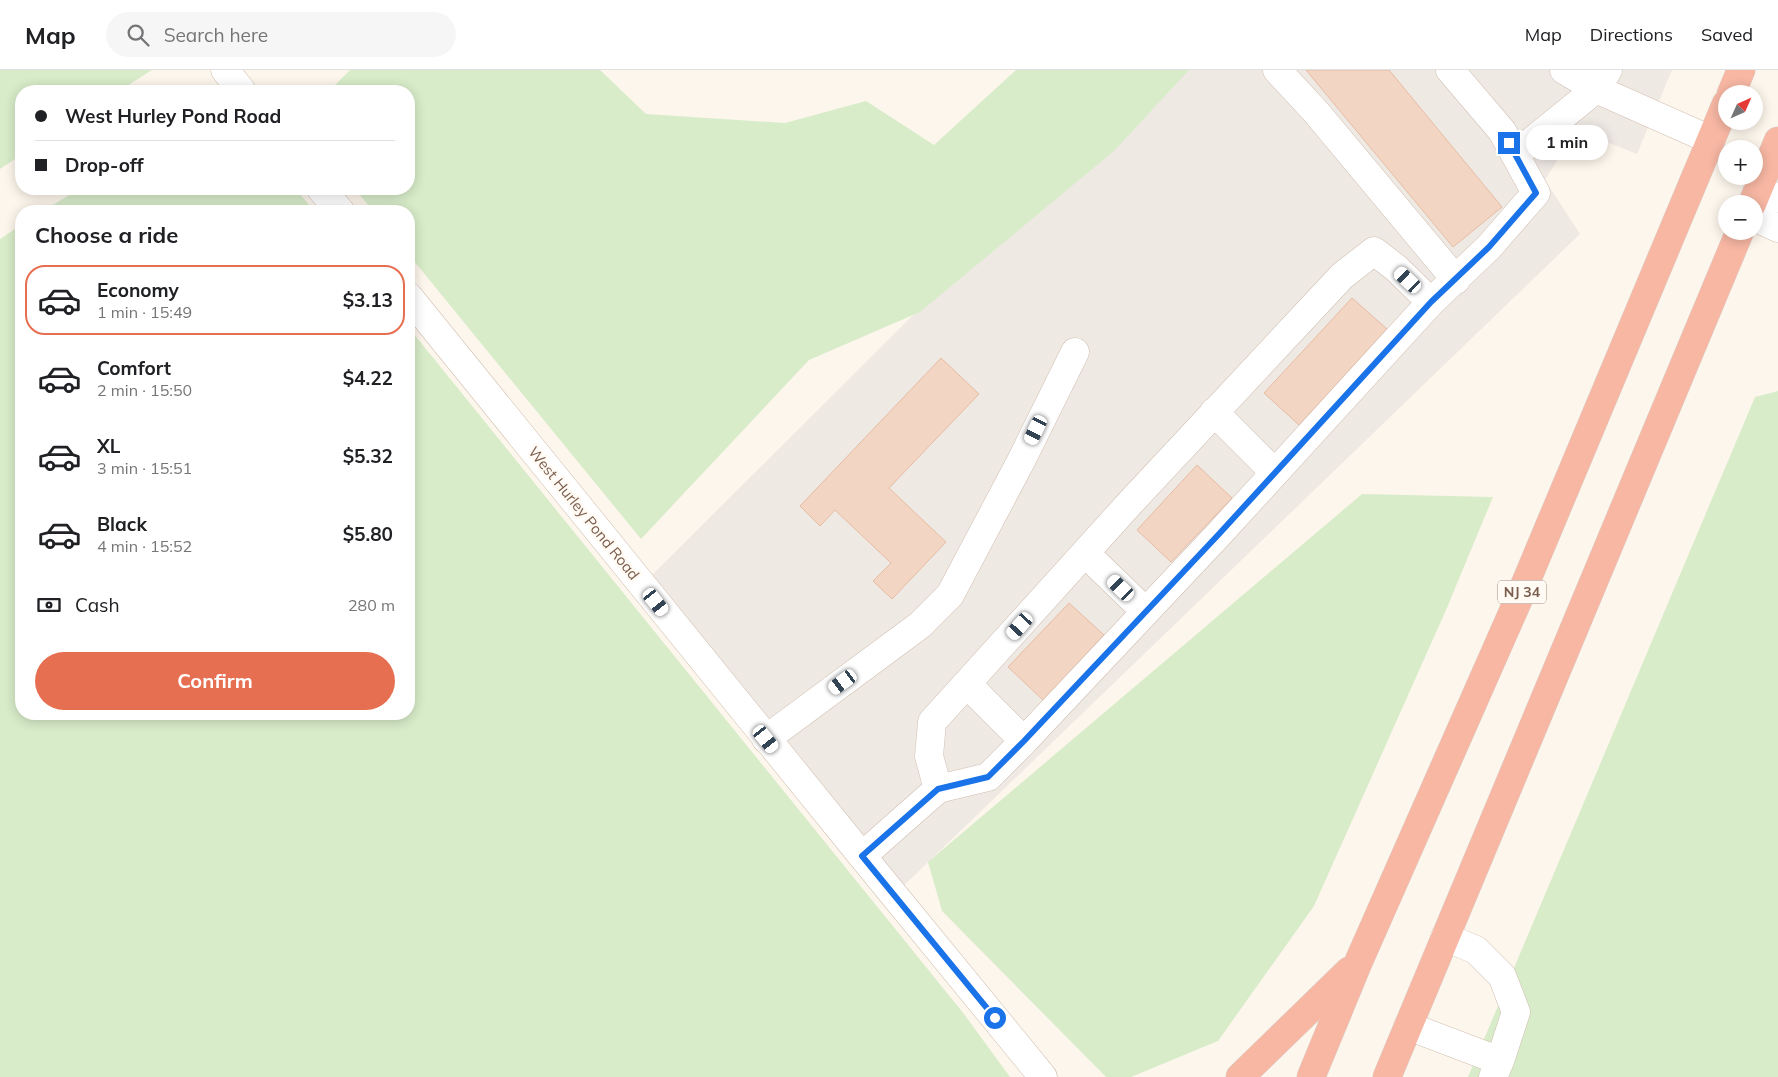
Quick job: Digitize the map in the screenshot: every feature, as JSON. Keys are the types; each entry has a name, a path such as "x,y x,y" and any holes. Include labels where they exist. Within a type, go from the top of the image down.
{"highway":[{"path":"1734,85 1740,70"},
{"name":"NJ 34","path":"1311,1077 1358,963 1523,589 1718,123"},
{"path":"1763,195 1778,141"},
{"path":"1387,1077 1736,240"},
{"path":"1240,1077 1358,963"}],"street":[{"path":"225,70 237,85"},
{"path":"1278,70 1323,120 1456,280"},
{"path":"862,856 938,789 988,777 1145,612 1431,302 1489,247 1536,193 1502,131 1450,70"},
{"path":"1564,70 1602,80 1711,140"},
{"path":"1515,155 1602,80"},
{"path":"326,195 335,205"},
{"path":"1763,221 1778,228"},
{"path":"938,789 929,756 932,722 1214,412 1342,276 1374,251 1431,302"},
{"name":"West Hurley Pond Road","path":"415,304 766,739 1043,1077"},
{"path":"766,739 920,626 950,595 1021,461 1075,352"},
{"path":"1214,412 1274,472"},
{"path":"1085,553 1145,612"},
{"path":"967,684 1024,741"},
{"path":"1408,1026 1497,1069 1516,1012 1502,976 1476,950 1445,937"}],"shaded area":[{"path":"1159,70 1672,70 1637,154 1576,130 1545,180 1580,234 894,895 638,589"}],"green space":[{"path":"0,70 152,70 128,85 15,85 15,159 0,169"},
{"path":"350,70 600,70 646,114 785,123 866,101 934,145 1016,70 1189,70 1114,151 920,312 809,360 641,539 415,262 415,205 368,205 360,195 415,195 415,85 335,85"},
{"path":"69,195 301,195 309,205 53,205"},
{"path":"15,229 15,720 415,720 415,335 964,1014 1010,1077 0,1077 0,239"},
{"path":"1778,391 1778,1077 1468,1077 1755,397"},
{"path":"1362,494 1493,497 1446,610 1314,906 1218,1041 1131,1077 1106,1077 942,911 928,862"}],"building":[{"path":"1306,70 1389,70 1502,207 1453,247"},
{"path":"1352,298 1387,329 1299,425 1264,393"},
{"path":"941,358 979,394 889,488 946,542 892,599 873,581 891,563 835,510 820,526 800,506"},
{"path":"1197,465 1232,498 1171,562 1137,530"},
{"path":"1069,603 1104,635 1043,700 1008,667"}],"route":[{"path":"995,1018 862,856 938,789 988,777 1219,534 1431,302 1489,247 1536,193 1509,143"}]}
